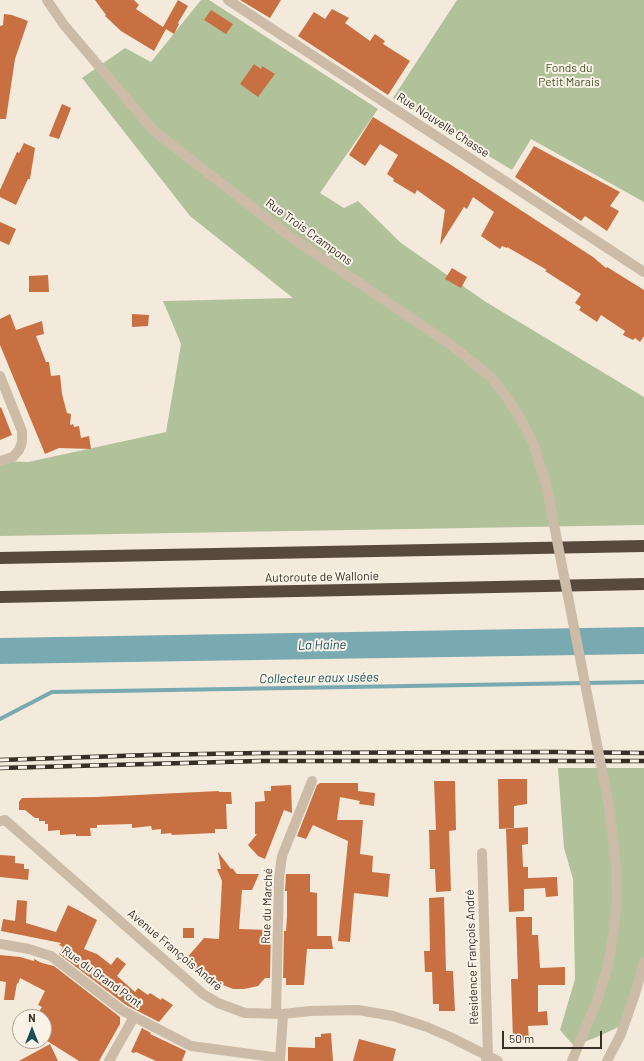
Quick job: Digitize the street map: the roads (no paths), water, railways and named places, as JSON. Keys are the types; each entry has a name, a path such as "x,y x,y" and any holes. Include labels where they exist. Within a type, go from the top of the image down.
{"highway":[{"name":"Autoroute de Wallonie","path":"0,558 644,546"},
{"name":"Autoroute de Wallonie","path":"0,597 644,584"}],"street":[{"name":"Rue Trois Crampons","path":"47,0 64,25 154,131 288,235 451,345 491,377 519,416 533,443 546,484 608,806 616,866 617,898 614,930 608,965 598,1001 572,1061"},
{"name":"Rue Nouvelle Chasse","path":"228,0 644,272"},
{"path":"0,376 22,431 22,442 19,450 13,457 0,461"},
{"name":"Rue du Marché","path":"280,1059 280,871 282,856 312,781"},
{"name":"Avenue François André","path":"3,820 203,994 218,1003 245,1013 280,1014 318,1010 358,1010 393,1016 433,1030 487,1059 498,1061"},
{"name":"Résidence François André","path":"482,853 487,1059"},
{"name":"Rue du Grand Pont","path":"0,944 29,949 51,956 123,1011 191,1046 280,1059"},
{"path":"607,1061 621,1034 644,962"},
{"path":"109,1061 134,1016"}],"water":[{"name":"La Haine","path":"644,627 644,654 0,664 0,638"}],"waterway":[{"name":"Collecteur eaux usées","path":"0,719 52,692 644,682"}],"railway":[{"path":"0,760 260,753 644,753"},
{"path":"0,768 260,761 644,761"}],"park label":[{"name":"Fonds du Petit Marais","path":"569,75"}]}
